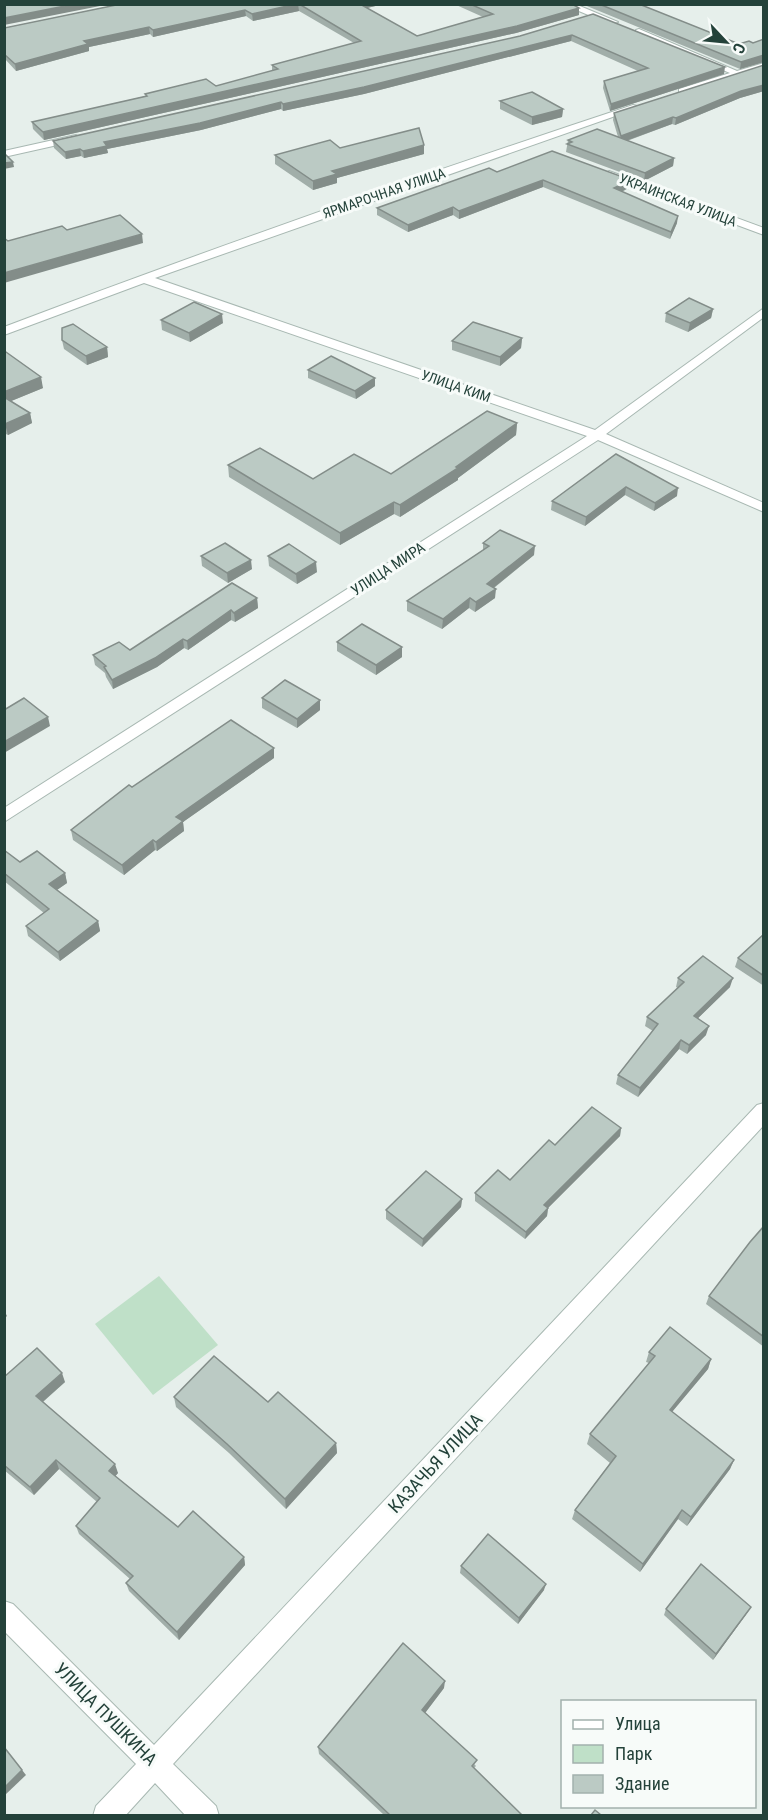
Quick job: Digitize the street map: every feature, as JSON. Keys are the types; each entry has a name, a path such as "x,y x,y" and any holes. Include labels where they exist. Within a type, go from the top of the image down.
{"street":[{"path":"566,4 623,26"},
{"path":"572,21 593,15"},
{"path":"634,30 737,74"},
{"path":"670,95 764,66"},
{"name":"ЯРМАРОЧНАЯ УЛИЦА","path":"6,330 142,278 526,143 648,103"},
{"path":"4,154 86,135"},
{"path":"526,143 547,151"},
{"name":"УКРАИНСКАЯ УЛИЦА","path":"601,171 764,232"},
{"name":"УЛИЦА КИМ","path":"142,278 597,435 764,508"},
{"name":"УЛИЦА МИРА","path":"4,816 597,435 764,311"},
{"name":"КАЗАЧЬЯ УЛИЦА","path":"106,1815 764,1111"},
{"name":"УЛИЦА ПУШКИНА","path":"4,1613 206,1815"}],"green space":[{"path":"159,1276 218,1345 153,1395 95,1324"}],"building":[{"path":"4,4 75,4 4,18"},
{"path":"121,4 296,4 252,14 245,10 153,30 149,27 84,41 88,44 15,64 4,54 4,28"},
{"path":"299,4 360,4 417,36 493,14 470,4 572,4 579,8 517,26 43,132 32,122 147,96 145,94 206,79 216,86 278,69 272,65 361,41"},
{"path":"599,4 639,4 739,44 764,39 764,55 741,62"},
{"path":"593,14 725,67 611,104 604,81 648,68 572,35 364,87 283,104 281,102 200,123 104,142 107,146 83,151 80,149 65,152 53,141 520,36"},
{"path":"764,65 764,85 741,91 676,118 673,117 621,136 614,113"},
{"path":"532,92 563,109 532,117 500,101"},
{"path":"419,128 424,145 332,171 337,174 313,181 275,155 330,140 340,148"},
{"path":"597,129 674,158 645,173 567,144 572,142 568,140"},
{"path":"552,151 631,180 614,188 678,216 671,232 543,180 459,211 453,207 408,225 377,208 489,168 497,172"},
{"path":"4,153 13,162 4,163"},
{"path":"120,215 142,234 4,273 4,238 8,241 62,226 67,230"},
{"path":"689,298 713,309 690,323 666,313"},
{"path":"194,302 222,314 189,333 161,320"},
{"path":"473,322 522,338 500,357 452,341"},
{"path":"73,324 107,347 86,356 62,340 62,328"},
{"path":"6,352 41,377 4,392 4,353"},
{"path":"331,356 375,378 355,391 308,370"},
{"path":"4,397 30,413 4,424"},
{"path":"487,411 517,423 456,467 458,468 400,505 394,502 340,533 228,465 260,448 313,479 354,454 391,474"},
{"path":"616,454 678,488 655,503 626,487 586,517 552,501"},
{"path":"500,530 535,546 487,584 496,589 476,602 470,598 443,619 407,601 489,546 483,543"},
{"path":"225,543 251,560 227,573 201,556"},
{"path":"289,544 316,562 296,574 268,556"},
{"path":"232,583 257,598 234,613 231,610 187,641 183,639 155,658 112,680 104,667 106,666 93,655 119,642 130,650"},
{"path":"362,624 402,647 376,665 337,642"},
{"path":"285,680 320,700 297,719 262,698"},
{"path":"24,698 48,717 4,742 4,710"},
{"path":"231,720 274,748 176,817 183,821 156,842 153,840 122,865 71,830 129,785 132,787"},
{"path":"4,850 20,862 37,851 65,873 49,884 98,921 58,952 26,926 49,909 4,873"},
{"path":"764,934 764,976 738,958"},
{"path":"703,956 733,978 694,1016 709,1026 689,1045 681,1040 640,1088 618,1075 658,1024 647,1017 684,982 678,978"},
{"path":"592,1107 621,1128 544,1205 548,1208 526,1232 475,1193 498,1170 510,1180 549,1140 555,1145"},
{"path":"426,1171 462,1199 423,1239 386,1210"},
{"path":"764,1226 764,1337 709,1296"},
{"path":"670,1327 711,1359 670,1410 734,1460 691,1517 682,1510 643,1564 575,1510 616,1456 590,1434 655,1356 649,1352"},
{"path":"37,1348 62,1373 36,1396 115,1464 109,1471 178,1527 193,1511 244,1557 177,1632 126,1583 133,1576 76,1526 100,1498 56,1460 30,1487 4,1465 4,1377"},
{"path":"214,1356 268,1402 278,1392 336,1443 285,1499 174,1397"},
{"path":"488,1534 546,1584 519,1618 461,1566"},
{"path":"701,1564 751,1607 716,1654 666,1609"},
{"path":"403,1643 445,1681 422,1710 477,1760 472,1766 522,1815 390,1815 318,1747"},
{"path":"4,1747 22,1770 4,1788"},
{"path":"595,1810 601,1815 591,1815"}]}
